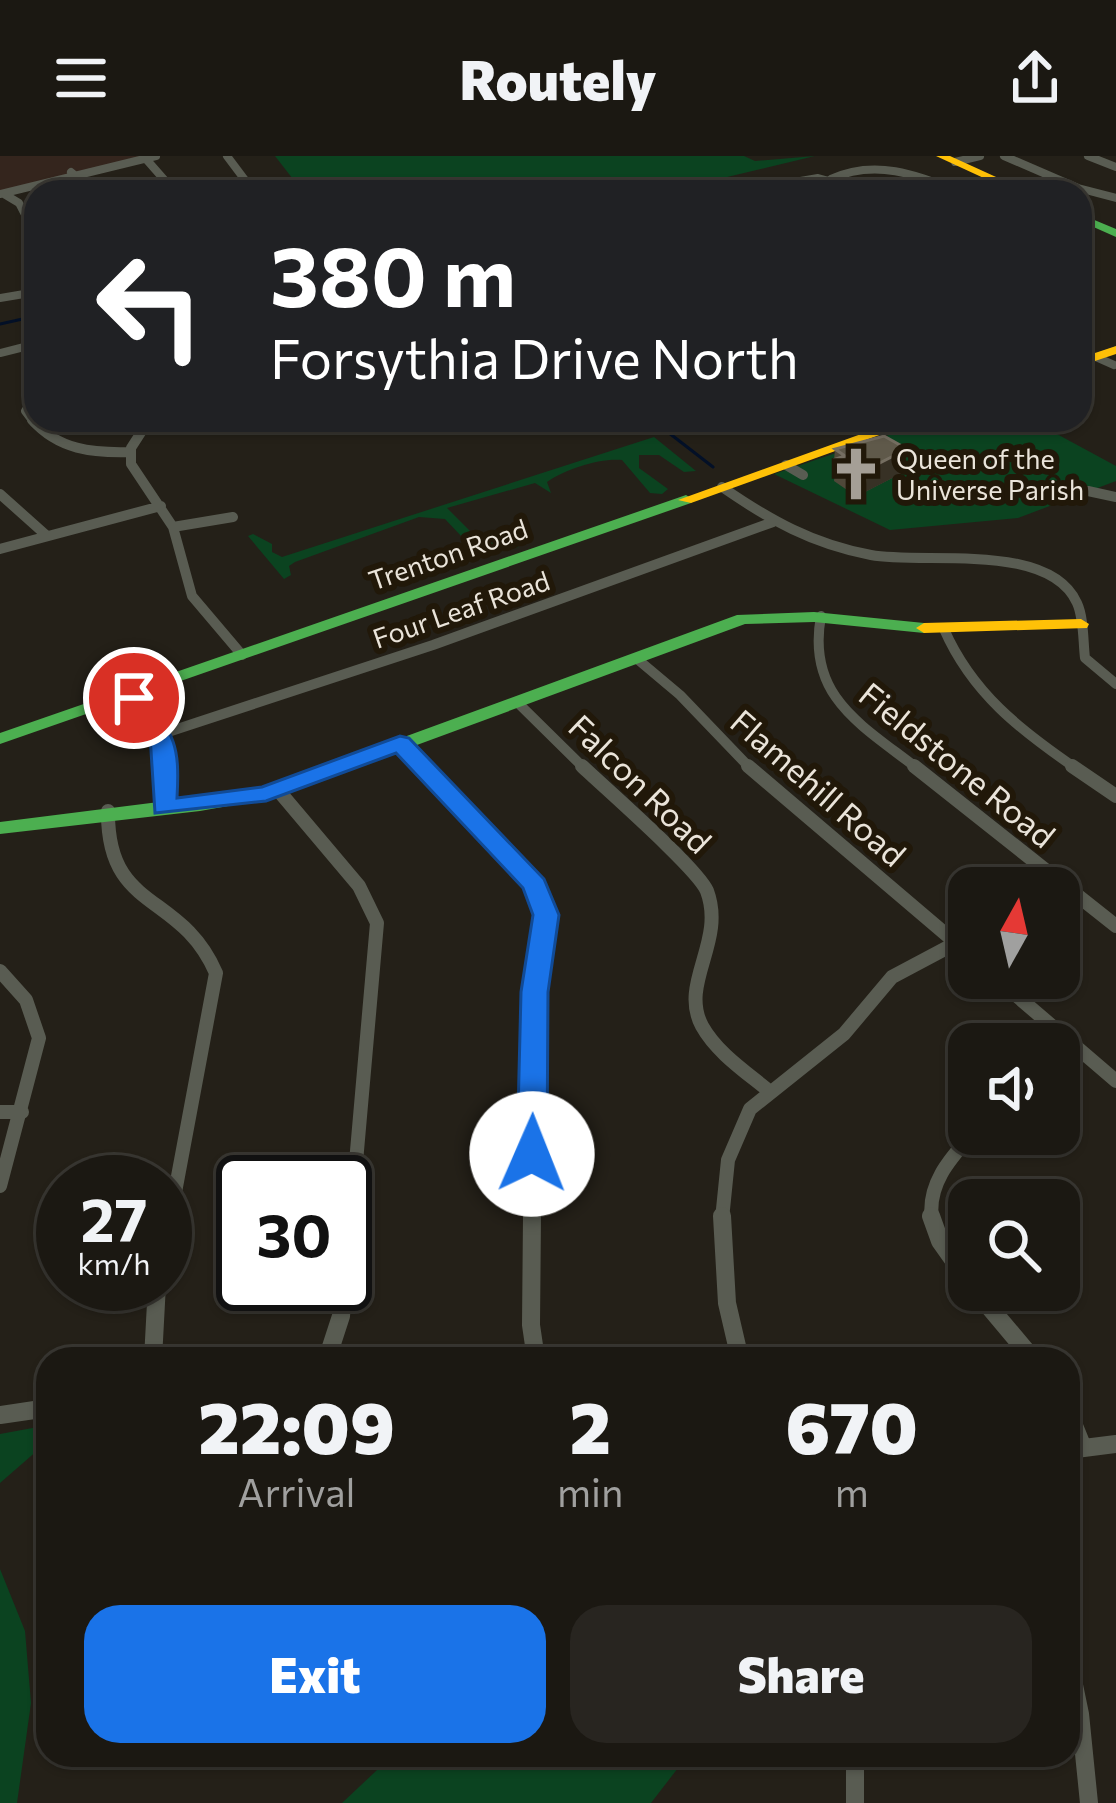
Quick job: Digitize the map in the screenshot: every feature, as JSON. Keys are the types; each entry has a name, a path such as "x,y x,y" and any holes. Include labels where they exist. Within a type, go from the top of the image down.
{"main road":[{"path":"948,159 990,180"},
{"name":"Trenton Road","path":"0,739 722,487 795,470 893,432"},
{"path":"0,828 108,811 223,803 278,790 743,619 820,616 944,629 1031,621 1082,624"}],"street":[{"path":"948,159 980,156"},
{"path":"1004,156 1060,180"},
{"path":"1088,156 1116,166"},
{"path":"60,180 151,157"},
{"path":"831,179 849,166 880,164 931,180"},
{"path":"67,170 81,180"},
{"path":"793,180 834,180"},
{"path":"2,194 19,203 24,213"},
{"path":"43,432 78,451 130,452"},
{"path":"141,432 130,452 134,470 173,527 192,596 242,655"},
{"path":"722,487 805,539 911,560 986,558 1022,566 1063,586 1077,603 1085,658 1116,684"},
{"path":"1088,491 1116,497"},
{"path":"0,494 47,536"},
{"path":"0,549 161,506"},
{"path":"173,527 233,517"},
{"name":"Four Leaf Road","path":"162,734 434,645 773,522"},
{"name":"Fieldstone Road","path":"820,616 817,663 825,686 844,710 1116,926"},
{"path":"944,629 958,668 977,693 1116,796"},
{"name":"Flamehill Road","path":"635,658 680,694 734,754 948,936"},
{"path":"130,694 162,734 167,756 164,807"},
{"name":"Falcon Road","path":"518,703 706,884 714,921 693,988 696,1015 714,1047 769,1090"},
{"path":"400,743 535,885 545,904 533,1027 534,1347"},
{"path":"278,790 359,886 377,923 376,984 358,1155"},
{"path":"108,811 106,851 115,872 192,928 216,973 182,1155"},
{"path":"737,1347 722,1294 721,1265 730,1154 742,1120 769,1090 848,1030 896,974 948,954"},
{"path":"0,971 26,1000 37,1024 38,1051 0,1186"},
{"path":"1020,999 1116,1081"},
{"path":"1080,1056 1084,1054"},
{"path":"0,1112 22,1112"},
{"path":"948,1253 934,1234 929,1198 939,1171 953,1155"},
{"path":"154,1347 156,1311"},
{"path":"331,1347 342,1311"},
{"path":"993,1311 1023,1347"},
{"path":"0,1415 36,1410"},
{"path":"1080,1448 1116,1444"},
{"path":"1080,1714 1089,1803"},
{"path":"855,1767 855,1803"}],"shaded area":[{"path":"0,156 147,156 49,180 24,180 24,186 0,192"}],"green space":[{"path":"275,156 744,156 755,161 815,156 714,180 294,180"},
{"path":"898,432 1053,432 1116,466 1116,481 1018,518 890,530 774,474"},
{"path":"654,437 696,471 684,472 659,455 639,455 639,468 668,489 662,494 650,493 622,460 613,460 583,465 555,477 547,482 551,493 535,483 447,508 480,541 519,547 479,555 445,519 419,517 295,562 289,566 291,575 284,579 248,536 272,544 272,552 282,557"},
{"path":"36,1427 36,1452 0,1483 0,1434"},
{"path":"0,1569 25,1631 31,1703 17,1803 0,1803"},
{"path":"380,1767 679,1767 651,1803 342,1803"}],"building":[{"path":"884,436 907,449 868,469 850,468 836,459 845,456 835,449"}],"waterway":[{"path":"0,324 24,319"},
{"path":"669,432 713,467"}],"traffic: fast":[{"path":"1092,222 1116,233"},
{"path":"0,739 686,500"},
{"path":"0,828 266,794 743,619 814,617 924,628"}],"traffic: slow":[{"path":"941,156 996,180"},
{"path":"1092,358 1116,350"},
{"path":"686,500 880,432"},
{"path":"924,628 1081,624"}],"place":[{"name":"Queen of the Universe Parish","path":"856,474"}],"route":[{"path":"134,698 162,734 167,756 164,807 266,794 400,743 535,885 546,915 535,992 532,1154"}]}
